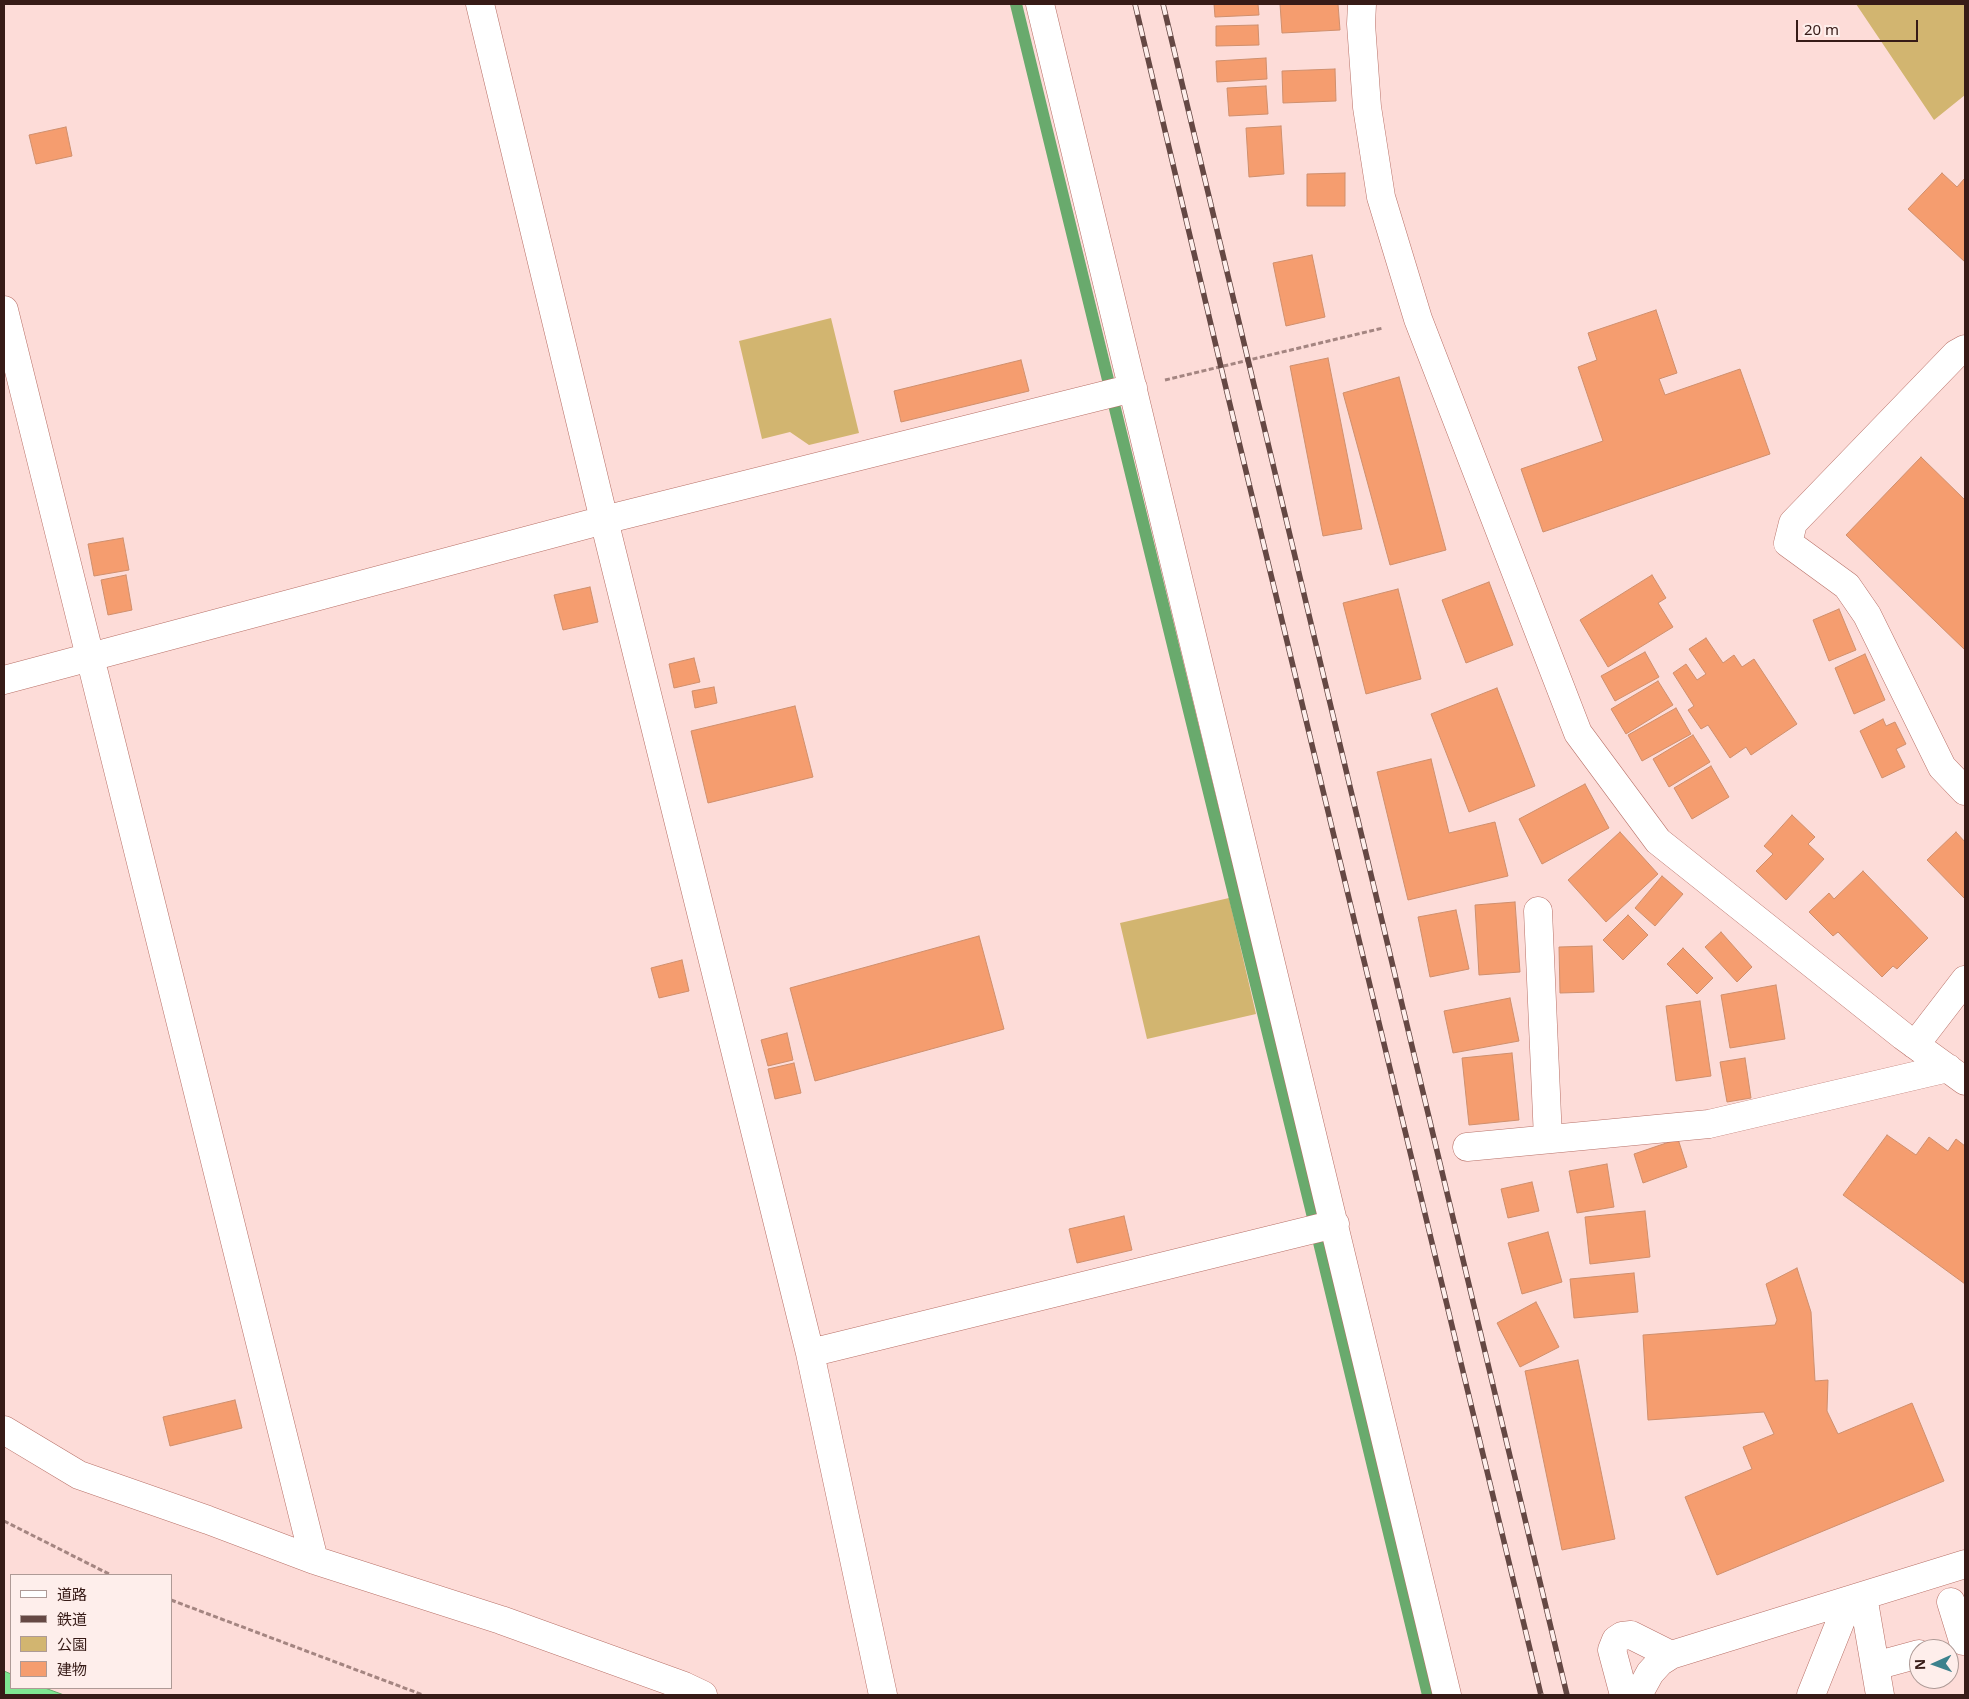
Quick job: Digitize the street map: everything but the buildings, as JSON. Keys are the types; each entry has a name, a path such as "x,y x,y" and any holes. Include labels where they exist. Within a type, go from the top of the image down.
{"street":[{"path":"480,4 604,520 810,1353 884,1695"},
{"path":"1040,4 1130,388 1447,1695"},
{"path":"1362,4 1361,24 1367,107 1382,197 1418,319 1578,733 1658,841 1915,1045 1957,1075"},
{"path":"4,310 314,1560"},
{"path":"1965,350 1956,354 1793,523 1788,543 1847,586 1866,615 1942,768 1965,791"},
{"path":"4,680 604,520 1130,388"},
{"path":"1538,910 1548,1139"},
{"path":"1915,1045 1965,980"},
{"path":"1468,1147 1709,1124 1957,1075"},
{"path":"810,1353 1333,1225"},
{"path":"4,1430 79,1475 208,1520 314,1560 501,1620 684,1686 703,1695"},
{"path":"1638,1695 1650,1673 1660,1662 1671,1655 1965,1564"},
{"path":"1856,1598 1875,1683 1909,1661"},
{"path":"1811,1695 1856,1598"},
{"path":"1951,1602 1964,1641"},
{"path":"1624,1695 1612,1650 1616,1640 1622,1636 1631,1635 1671,1655"}],"path":[{"path":"1130,388 1418,319"},
{"path":"4,1521 109,1574"},
{"path":"172,1600 423,1695"}],"green space":[{"path":"1856,4 1965,4 1965,95 1934,120"},
{"path":"831,318 859,433 809,445 790,432 762,439 739,341"},
{"path":"1229,898 1256,1014 1147,1039 1120,923"}],"shaded area":[{"path":"4,1671 10,1674 10,1689 48,1689 64,1695 4,1695"}],"waterway":[{"path":"1016,4 1428,1695"}],"railway":[{"path":"1135,4 1541,1695"},
{"path":"1163,4 1567,1695"}]}
